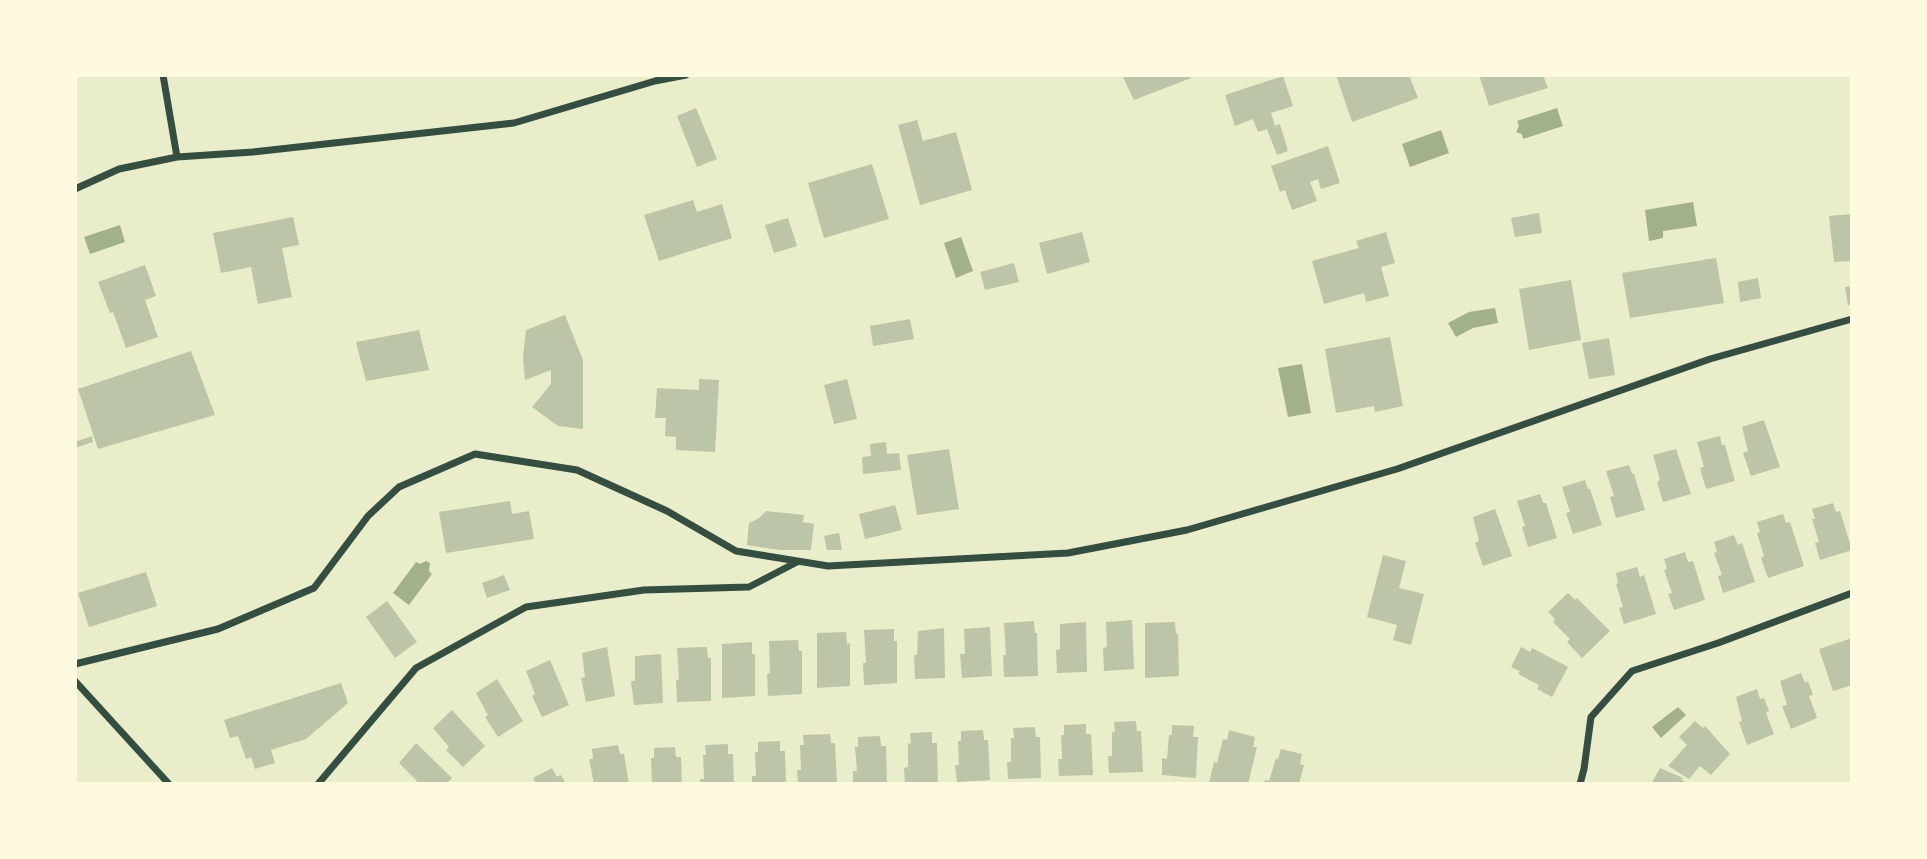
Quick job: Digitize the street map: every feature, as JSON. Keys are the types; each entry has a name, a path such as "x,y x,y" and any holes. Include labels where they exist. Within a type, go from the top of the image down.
{"street":[{"path":"163,75 177,157"},
{"path":"75,189 119,169 177,157 253,152 514,123 653,78 686,75"},
{"path":"75,664 218,629 314,588 368,516 399,487 475,454 577,470 667,511 736,551 828,566 1068,553 1187,530 1397,469 1710,359 1852,319"},
{"path":"318,784 416,668 526,607 644,590 748,587 798,561"},
{"path":"1580,784 1591,717 1632,671 1718,643 1852,593"},
{"path":"75,681 169,784"}],"shaded area":[{"path":"1557,108 1563,126 1523,139 1522,134 1516,132 1519,126 1517,121"},
{"path":"1441,130 1449,153 1410,167 1402,144"},
{"path":"1693,202 1697,226 1663,231 1663,238 1649,241 1645,210"},
{"path":"120,225 125,242 90,254 84,237"},
{"path":"961,237 973,271 956,278 944,243"},
{"path":"1495,308 1498,323 1473,328 1456,337 1448,323 1469,312"},
{"path":"1302,364 1311,413 1288,417 1278,368"},
{"path":"426,561 430,563 429,571 432,574 409,605 393,593 416,562 420,564"},
{"path":"1678,707 1686,715 1661,738 1652,727"}],"building":[{"path":"1122,75 1190,75 1191,78 1134,100"},
{"path":"1336,75 1409,75 1418,98 1352,122"},
{"path":"1479,75 1543,75 1548,88 1489,106"},
{"path":"1283,76 1293,106 1271,113 1275,126 1280,124 1288,151 1277,155 1267,129 1258,132 1253,119 1235,126 1225,95"},
{"path":"696,108 717,159 697,167 677,116"},
{"path":"917,120 923,141 956,132 972,190 920,205 898,125"},
{"path":"1328,146 1340,183 1321,189 1318,179 1310,182 1317,201 1292,210 1285,190 1280,192 1271,166"},
{"path":"872,164 889,219 824,238 808,183"},
{"path":"693,200 697,212 722,204 732,238 659,261 644,215"},
{"path":"1539,213 1542,233 1515,237 1511,218"},
{"path":"1852,214 1852,261 1834,262 1829,216"},
{"path":"293,217 299,245 282,248 292,297 258,304 251,267 221,273 213,233"},
{"path":"788,218 797,246 774,253 765,225"},
{"path":"1082,232 1090,262 1047,274 1039,243"},
{"path":"1386,232 1395,263 1381,267 1389,296 1366,302 1364,293 1324,304 1312,261 1359,248 1356,241"},
{"path":"1716,258 1724,303 1630,318 1622,273"},
{"path":"1014,263 1019,282 985,290 980,272"},
{"path":"145,265 156,296 145,300 158,337 126,348 98,282"},
{"path":"1758,278 1761,298 1740,302 1738,282"},
{"path":"1571,280 1581,340 1529,350 1519,289"},
{"path":"1852,286 1852,304 1848,305 1845,287"},
{"path":"565,315 583,360 583,429 558,426 532,407 551,384 551,370 525,380 523,357 526,330"},
{"path":"910,319 914,339 873,346 870,326"},
{"path":"419,330 429,370 366,381 356,342"},
{"path":"1390,337 1403,406 1375,412 1374,406 1336,413 1325,349"},
{"path":"1609,338 1615,375 1589,379 1582,343"},
{"path":"191,351 215,415 98,449 78,389"},
{"path":"699,379 719,380 715,452 676,450 676,437 665,436 666,418 655,418 657,388 699,390"},
{"path":"847,379 857,419 834,424 824,385"},
{"path":"1764,420 1780,467 1751,476 1743,453 1748,451 1742,427"},
{"path":"92,436 93,442 75,448 75,442"},
{"path":"1720,436 1735,481 1706,489 1700,468 1704,467 1697,442"},
{"path":"886,442 887,454 899,453 901,470 863,474 862,457 871,456 870,444"},
{"path":"949,449 959,509 917,515 907,455"},
{"path":"1676,449 1691,494 1663,502 1653,455"},
{"path":"1629,465 1645,510 1616,518 1610,497 1614,496 1606,471"},
{"path":"1585,480 1602,525 1573,534 1562,487"},
{"path":"1540,494 1543,503 1546,503 1557,538 1528,547 1517,501"},
{"path":"510,501 512,514 529,511 534,539 446,553 439,512"},
{"path":"1833,503 1836,512 1840,511 1852,550 1820,560 1815,543 1819,542 1812,509"},
{"path":"895,505 902,530 865,539 859,514"},
{"path":"1495,509 1512,556 1483,566 1475,543 1479,541 1473,517"},
{"path":"766,511 804,515 803,522 814,524 811,550 780,550 747,545 749,523"},
{"path":"1783,514 1786,523 1790,522 1804,566 1768,578 1761,558 1764,556 1757,533 1760,532 1757,522"},
{"path":"839,533 842,550 827,550 824,536"},
{"path":"1734,535 1738,545 1742,543 1755,582 1723,593 1718,576 1722,575 1714,553 1717,552 1714,542"},
{"path":"1685,552 1688,562 1693,561 1705,600 1674,610 1668,594 1672,593 1664,570 1667,569 1664,559"},
{"path":"1383,555 1406,561 1399,588 1424,594 1411,645 1393,640 1397,625 1367,617"},
{"path":"1637,567 1640,577 1644,575 1656,614 1624,624 1619,608 1623,607 1616,584 1616,573"},
{"path":"146,572 157,606 89,627 78,593"},
{"path":"504,575 510,590 487,598 482,583"},
{"path":"1568,593 1575,600 1577,598 1610,631 1582,658 1567,642 1570,639 1553,622 1555,619 1548,612"},
{"path":"387,601 417,642 395,658 366,617"},
{"path":"1132,620 1134,669 1104,671 1106,622"},
{"path":"1034,621 1037,633 1038,676 1004,677 1004,623"},
{"path":"1086,622 1087,672 1057,673 1056,650 1060,649 1060,624"},
{"path":"1175,622 1176,634 1178,633 1179,676 1145,678 1145,623"},
{"path":"990,627 992,676 962,678 960,654 965,654 964,629"},
{"path":"944,628 945,678 915,679 914,655 917,655 918,631"},
{"path":"894,629 894,641 897,641 897,683 864,685 864,630"},
{"path":"846,632 847,644 850,643 850,686 817,688 817,633"},
{"path":"1852,638 1852,685 1833,691 1819,649"},
{"path":"798,640 799,651 802,651 802,694 768,696 769,641"},
{"path":"752,642 752,654 755,654 755,696 722,698 722,644"},
{"path":"607,647 615,696 586,702 581,678 585,677 582,653"},
{"path":"707,647 708,658 711,658 711,701 677,702 677,648"},
{"path":"1521,647 1530,652 1532,648 1568,667 1552,697 1537,689 1539,685 1518,674 1520,671 1511,667"},
{"path":"661,654 663,703 634,705 631,681 635,681 635,656"},
{"path":"550,660 569,705 542,717 532,696 535,694 526,671"},
{"path":"1801,673 1805,683 1808,681 1813,695 1809,696 1817,718 1791,729 1782,706 1787,705 1780,681"},
{"path":"497,679 523,721 498,737 485,717 488,715 476,693"},
{"path":"341,683 348,703 306,739 271,750 275,763 255,769 251,757 246,759 238,736 230,738 224,720"},
{"path":"1757,689 1760,699 1764,698 1769,711 1766,713 1774,734 1747,745 1739,722 1742,721 1736,697"},
{"path":"452,710 485,746 463,767 446,750 449,747 433,728"},
{"path":"1136,721 1137,731 1141,731 1143,772 1109,773 1108,756 1112,756 1114,722"},
{"path":"1695,721 1703,728 1705,726 1730,754 1711,775 1700,766 1689,779 1668,766 1687,745 1679,737"},
{"path":"1086,724 1086,734 1091,734 1093,775 1059,776 1058,759 1062,759 1061,735 1064,735 1064,725"},
{"path":"1172,725 1194,726 1193,737 1198,737 1196,778 1162,775 1162,758 1167,759"},
{"path":"1035,727 1036,737 1040,737 1041,778 1008,779 1007,762 1011,762 1013,728"},
{"path":"983,730 984,740 988,740 990,780 957,782 955,765 959,765 958,741 961,741 961,731"},
{"path":"1229,730 1255,737 1253,747 1257,747 1248,784 1209,783 1214,762 1217,763 1223,739 1227,740"},
{"path":"932,732 932,743 937,743 938,783 905,784 904,768 908,767 910,733"},
{"path":"830,734 831,743 835,743 837,784 798,784 797,770 801,770 800,745 804,745 803,735"},
{"path":"880,736 881,746 886,746 887,784 853,784 853,771 857,771 855,747 858,747 858,737"},
{"path":"780,741 780,751 785,751 786,784 752,784 752,776 756,776 755,752 758,752 758,742"},
{"path":"416,743 452,778 446,784 414,784 417,781 399,763"},
{"path":"728,744 728,754 733,754 734,784 700,784 700,779 704,779 705,745"},
{"path":"618,745 620,754 624,754 629,784 594,784 589,759 593,759 592,749"},
{"path":"675,747 676,757 681,757 682,784 652,784 651,758 654,758 654,748"},
{"path":"1281,749 1302,754 1300,764 1304,765 1299,784 1264,784 1265,780 1269,781"},
{"path":"552,768 557,777 561,775 566,784 536,784 533,778"},
{"path":"1660,768 1683,778 1688,784 1651,784"}]}
